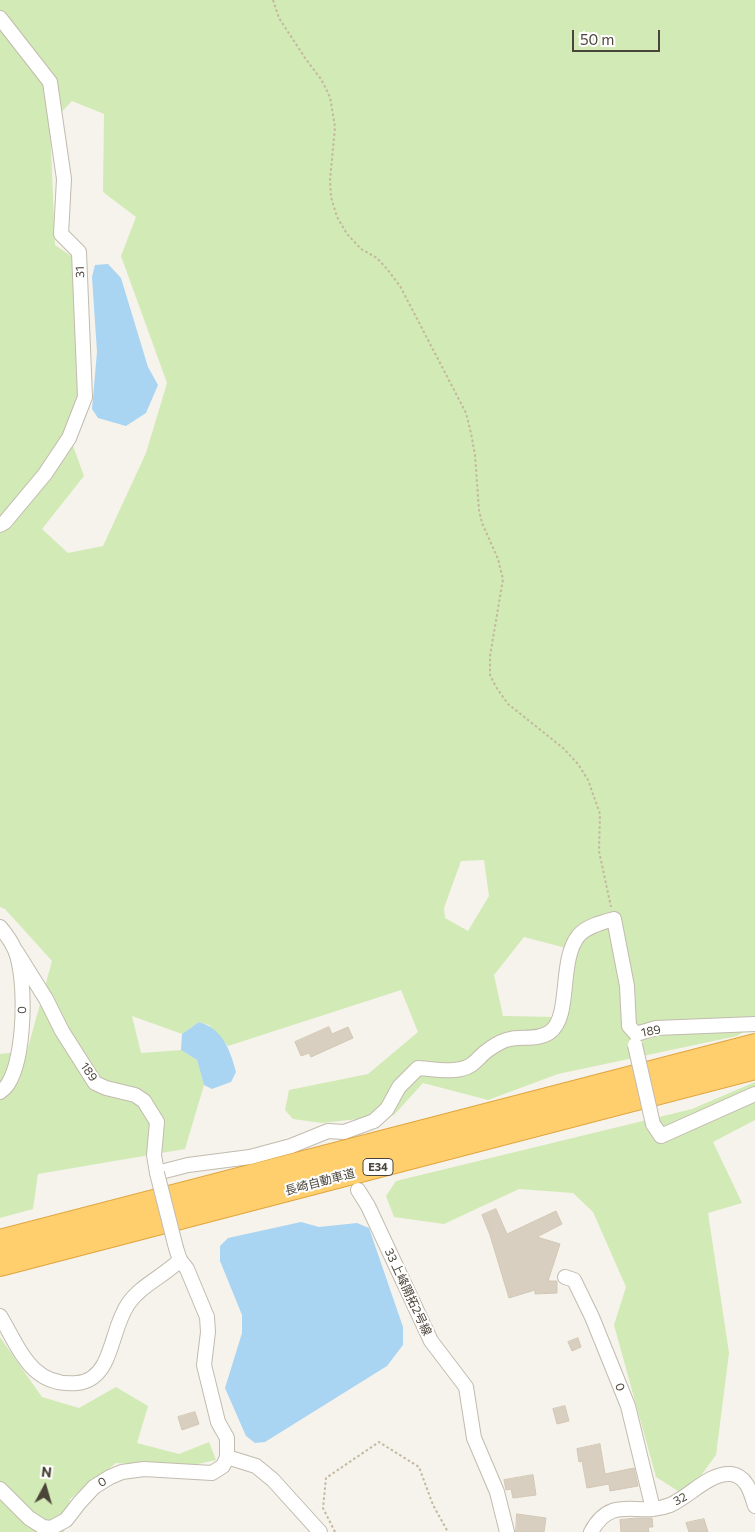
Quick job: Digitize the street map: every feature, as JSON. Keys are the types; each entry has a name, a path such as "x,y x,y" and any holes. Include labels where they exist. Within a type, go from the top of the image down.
{"highway":[{"name":"長崎自動車道","path":"0,1242 755,1046"},
{"name":"長崎自動車道","path":"0,1264 755,1067"}],"street":[{"name":"31","path":"0,18 50,82 64,179 61,234 79,252 85,397 69,438 45,474 5,522 0,525"},
{"name":"189","path":"614,919 627,986 629,1026 635,1039 654,1124 661,1136 755,1094"},
{"path":"157,1173 188,1165 250,1157 291,1146 328,1131 344,1132 374,1121 387,1109 398,1087 418,1068 457,1070 465,1068 473,1064 488,1049 506,1040 539,1036 549,1032 557,1024 562,1011 567,966 574,943 580,934 588,928 614,919"},
{"name":"0","path":"0,927 16,951 21,980 22,1031 17,1059 9,1083 0,1092"},
{"name":"189","path":"16,951 46,999 62,1031 95,1083 106,1088 135,1095 144,1101 157,1122 154,1155 157,1173 178,1254 187,1269 207,1317 208,1332 204,1365 216,1414 227,1438 227,1457"},
{"name":"189","path":"635,1039 656,1028 755,1024"},
{"name":"33 上峰開拓2号線","path":"358,1190 368,1206 431,1341 466,1387 474,1438 497,1492 507,1532"},
{"path":"0,1316 31,1366 40,1376 52,1382 69,1384 84,1382 96,1375 104,1364 122,1314 129,1302 138,1292 170,1270 178,1254"},
{"name":"0","path":"565,1277 574,1280 592,1317 628,1406 653,1509"},
{"path":"227,1457 256,1466 273,1480 320,1532"},
{"name":"0","path":"0,1489 29,1518 43,1527 52,1528 66,1520 94,1488 110,1477 122,1472 144,1469 212,1473 223,1466 227,1457"},
{"name":"32","path":"591,1532 607,1512 614,1510 653,1509 669,1505 689,1495 708,1480 720,1475 732,1474 741,1478 750,1488 755,1506"}],"path":[{"path":"272,0 280,18 305,58 321,79 330,97 334,127 330,180 331,197 337,217 347,234 361,249 376,258 400,286 466,413 475,455 479,510 482,524 498,559 503,579 490,656 490,674 496,687 508,704 563,748 578,764 588,780 600,814 599,851 614,919"},
{"path":"336,1532 323,1508 326,1478 379,1442 419,1467 433,1505 448,1532"}],"green space":[{"path":"0,0 755,0 755,1025 737,1036 558,1074 488,1100 423,1083 394,1115 322,1123 293,1119 285,1110 289,1090 368,1074 418,1032 401,990 228,1046 209,1025 199,1022 182,1034 132,1016 141,1053 181,1050 197,1060 204,1085 185,1149 38,1174 33,1209 0,1218 0,1054 27,1051 52,961 5,909 0,907","holes":["72,101 104,114 103,192 136,217 121,256 167,383 146,453 103,546 68,553 42,529 84,476 73,446 89,398 86,266 55,245 50,124","484,860 489,896 468,931 445,918 444,908 461,861","524,937 566,948 556,1017 503,1016 494,975"]},
{"path":"755,1082 755,1120 713,1142 742,1203 708,1213 729,1353 716,1455 697,1481 678,1491 656,1477 614,1325 626,1287 593,1212 573,1193 519,1189 444,1224 394,1217 386,1196 396,1181 692,1109"},
{"path":"0,1337 42,1397 79,1408 116,1387 148,1406 137,1443 179,1454 209,1442 216,1460 180,1468 116,1463 70,1499 64,1532 0,1532"}],"water":[{"path":"108,264 121,278 148,367 158,385 146,413 126,426 98,418 92,409 97,352 92,277 95,265"},
{"path":"199,1022 207,1025 220,1035 228,1048 236,1072 231,1082 212,1089 204,1085 197,1060 181,1050 182,1034"},
{"path":"301,1222 319,1227 357,1223 369,1228 403,1327 403,1345 387,1366 265,1442 255,1443 246,1436 225,1388 242,1333 242,1315 220,1261 220,1246 228,1238"}],"building":[{"path":"329,1027 332,1034 348,1027 353,1038 311,1057 309,1053 301,1056 295,1042"},
{"path":"496,1209 507,1234 556,1211 562,1224 537,1237 560,1244 548,1281 557,1281 557,1293 535,1294 535,1290 509,1298 482,1215"},
{"path":"578,1338 581,1347 572,1351 568,1342"},
{"path":"565,1406 569,1421 557,1424 553,1409"},
{"path":"195,1412 199,1424 182,1430 178,1417"},
{"path":"600,1444 605,1474 634,1468 638,1486 610,1491 609,1484 587,1488 582,1461 579,1462 577,1449"},
{"path":"533,1475 536,1495 513,1498 511,1489 506,1490 504,1480"},
{"path":"517,1514 546,1518 544,1532 516,1532"},
{"path":"652,1518 653,1527 648,1527 649,1532 621,1532 620,1520"},
{"path":"704,1519 708,1532 689,1532 686,1523"}]}
